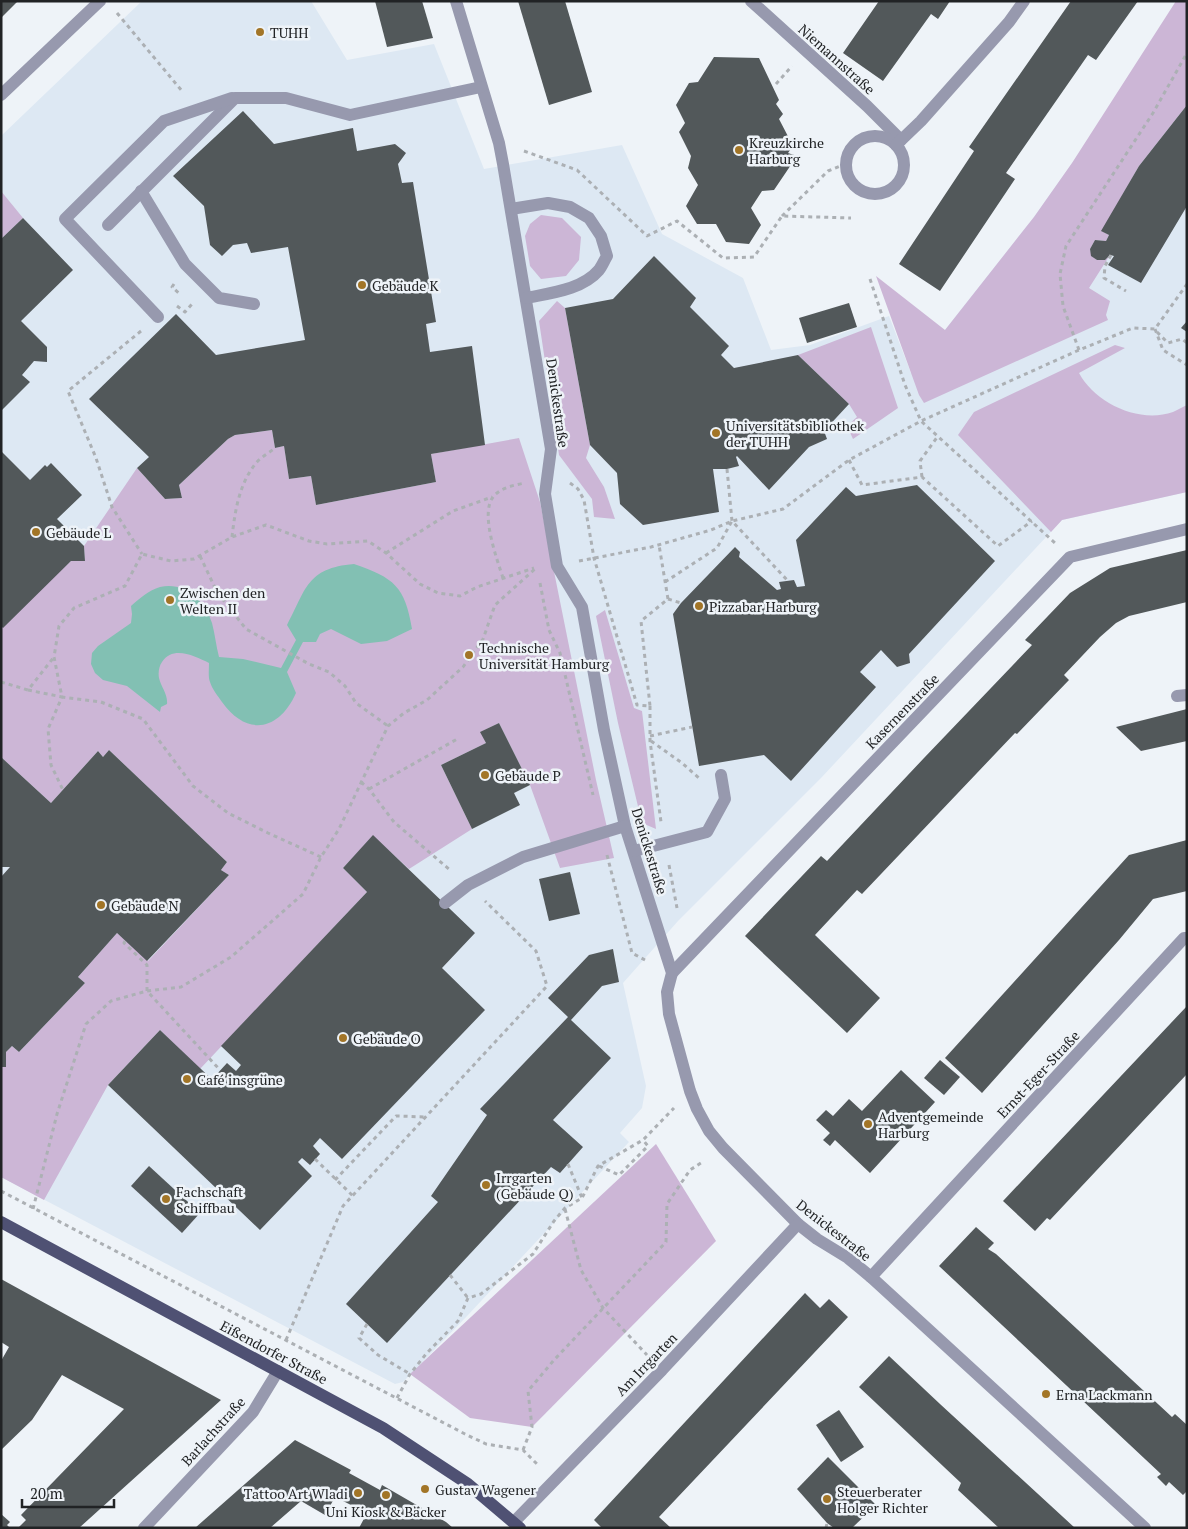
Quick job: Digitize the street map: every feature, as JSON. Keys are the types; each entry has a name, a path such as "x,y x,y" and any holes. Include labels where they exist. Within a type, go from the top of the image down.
{"main road":[{"name":"Eißendorfer Straße","path":"1,1222 383,1428 468,1484 517,1525"}],"street":[{"path":"1,95 100,1"},
{"name":"Denickestraße","path":"456,1 499,143 511,209 551,449 545,494 557,566 582,607 604,730 625,826 672,973 667,992 669,1014 690,1091 697,1109 723,1148 798,1224 848,1258 871,1277 1145,1528"},
{"name":"Niemannstraße","path":"751,1 867,106 898,142 904,163 904,174 892,190 872,195 861,192 853,185 847,175 845,164"},
{"path":"845,164 851,148 864,138 876,136 898,142 921,121 950,89 1024,1"},
{"path":"158,317 65,219 164,121 235,98 286,98 350,116 481,87"},
{"path":"108,225 235,98"},
{"path":"141,191 185,264 219,298 254,304"},
{"path":"511,209 548,203 570,207 589,218 602,236 606,256 599,270 567,290 526,298"},
{"path":"1070,557 1187,529"},
{"name":"Kasernenstraße","path":"672,973 1070,557"},
{"path":"634,851 707,832 725,799 721,775"},
{"path":"445,904 468,885 523,857 625,826"},
{"name":"Ernst-Eger-Straße","path":"871,1277 1184,938 1187,938"},
{"name":"Am Irrgarten","path":"517,1525 554,1481 662,1370 798,1224"},
{"name":"Barlachstraße","path":"144,1528 253,1412 278,1371"}],"path":[{"path":"113,8 198,110"},
{"path":"1079,350 1063,306 1060,274 1066,246 1154,113 1187,53"},
{"path":"499,143 577,170 647,236 677,221 723,258 754,257 782,216 828,171 845,164"},
{"path":"782,216 851,218"},
{"path":"1111,255 1106,266 1104,278 1126,291"},
{"path":"870,279 905,385 921,421 1070,557"},
{"path":"1155,329 1187,284"},
{"path":"193,304 185,312 176,304 68,391 96,458 112,507 142,554 170,562 194,559 232,537 266,526 309,541 328,544 368,541 386,553 420,584 438,593 460,596 476,587 536,567 557,566"},
{"path":"594,558 659,545 712,530 732,521 783,508 849,460 921,421 1079,350 1134,328 1155,329 1168,343 1182,339 1187,343"},
{"path":"1155,329 1163,350 1187,365"},
{"path":"938,436 920,461 922,477 998,546 1032,521"},
{"path":"232,537 234,515 241,488 257,462 275,448"},
{"path":"849,460 862,485 922,477"},
{"path":"665,582 717,548 732,521 728,469"},
{"path":"386,553 452,511 492,497 502,490 548,478 566,481 578,489 584,500 594,558 637,705 650,706"},
{"path":"492,497 488,511 490,528 503,578"},
{"path":"732,521 788,581"},
{"path":"659,545 668,599"},
{"path":"63,790 51,765 48,729 62,698 54,657 59,626 74,608 124,586 142,554"},
{"path":"200,556 212,583 227,606 246,629 308,664 329,672 346,686 356,703 388,726"},
{"path":"33,1209 57,1114 86,1024 112,1001 147,991 181,987 231,957 303,894 321,857 339,829 388,726 404,713 427,700 463,667 483,639 496,605 536,567"},
{"path":"668,599 641,621 650,706 650,741 665,843 678,912"},
{"path":"668,599 681,603"},
{"path":"28,690 54,657"},
{"path":"1,682 62,698 101,702 143,719 194,786 207,797 228,813 321,857"},
{"path":"650,736 692,726"},
{"path":"369,789 459,738"},
{"path":"650,741 682,763 705,783"},
{"path":"286,1340 343,1206 547,986 536,952 468,885 394,822 369,789 361,782"},
{"path":"126,941 124,943 147,965 147,991 220,1070"},
{"path":"397,1398 410,1374 426,1354 458,1321 468,1298 481,1294 533,1254 554,1221 565,1208 582,1198 598,1166 643,1140 690,1091"},
{"path":"335,1180 396,1116 426,1117"},
{"path":"598,1166 619,1175 648,1146 643,1140"},
{"path":"523,1450 532,1427 528,1391 666,1242 667,1204 690,1170 723,1148"},
{"path":"315,1159 352,1196"},
{"path":"568,1164 582,1198"},
{"path":"1,1191 465,1434 486,1444 523,1450 554,1481"},
{"path":"565,1208 581,1270 603,1308 662,1370"},
{"path":"450,1275 468,1298"},
{"path":"367,1324 359,1338 378,1355 410,1374"},
{"path":"826,1528 827,1523"}],"shaded area":[{"name":"Technische Universität Hamburg","path":"142,1 311,1 347,60 434,44 484,169 622,145 662,234 743,278 771,350 810,345 889,316 911,373 1034,217 1187,1 1187,492 1062,520 821,778 678,921 623,983 646,1086 642,1108 620,1133 629,1142 468,1315 403,1382 395,1384 1,1177 1,136"},
{"path":"1176,1 1187,1 1187,105 1139,166 1102,231 1109,235 1106,241 1095,240 1090,249 1092,256 1097,260 1105,260 1110,255 1089,288 1110,301 1106,315 1108,320 924,403 919,395 876,276 945,330 1034,217 1072,163"},
{"path":"1,191 23,218 1,239"},
{"path":"541,215 562,218 581,237 579,260 566,276 541,279 530,266 525,236 530,224"},
{"path":"557,301 565,308 590,445 586,458 604,487 615,519 594,517 592,499 559,455 539,321"},
{"path":"871,327 898,408 853,439 847,426 857,417 849,404 798,355"},
{"path":"1115,345 1125,348 1079,373 1086,384 1107,402 1133,413 1160,415 1173,412 1187,405 1187,492 1062,520 1051,532 958,435 974,412"},
{"path":"272,430 275,448 284,446 289,479 311,476 316,505 436,482 431,454 519,438 540,502 596,780 614,858 560,868 530,785 499,723 481,732 486,743 441,765 472,829 409,869 373,836 343,868 367,892 200,1069 160,1030 108,1085 44,1200 1,1177 1,1067 6,1052 12,1046 19,1052 85,983 78,977 117,933 148,961 229,875 221,870 227,862 109,750 103,757 98,751 51,803 1,757 1,626 71,561 85,561 84,546 137,468 165,499 182,498 179,485 228,439 235,435"},
{"path":"354,564 379,574 395,586 406,603 412,629 387,641 361,644 331,629 320,634 316,642 303,642 287,672 296,693 289,706 272,722 252,725 242,721 232,713 211,685 209,663 191,655 172,654 161,664 159,678 167,704 161,707 160,712 127,686 103,680 95,673 91,664 92,653 98,646 131,623 131,606 152,590 169,586 177,587 192,594 204,607 212,623 219,657 243,659 281,668 296,640 287,625 304,591 317,576 326,570"},
{"path":"605,610 634,708 642,711 656,829 642,823 618,723 596,616"},
{"path":"656,1144 716,1241 532,1427 470,1418 410,1374"}],"building":[{"path":"1,1 18,1 1,18"},
{"path":"375,1 422,1 433,38 387,47"},
{"path":"518,1 565,1 592,92 549,105"},
{"path":"879,1 950,1 938,19 931,14 883,81 843,53"},
{"path":"1071,1 1138,1 1096,60 1088,55 1006,173 1015,179 940,291 899,264 974,151 969,147"},
{"name":"Kreuzkirche Harburg","path":"714,57 759,58 779,100 776,104 783,114 779,119 793,146 788,153 797,156 774,190 762,191 751,208 761,225 749,244 726,242 716,224 697,224 686,206 698,185 688,168 691,156 679,132 685,123 676,105 689,83 698,82"},
{"path":"1187,105 1187,206 1141,283 1108,265 1114,256 1110,255 1105,260 1097,260 1091,256 1090,249 1095,240 1106,241 1109,235 1101,231 1139,166"},
{"name":"Gebäude K","path":"243,111 274,144 353,128 357,151 395,144 406,153 398,164 402,183 413,182 436,322 426,324 430,352 472,346 485,445 431,454 436,482 316,505 311,476 289,479 284,446 275,448 272,430 235,435 228,439 179,485 182,498 165,499 137,468 149,457 89,399 176,314 216,355 305,340 288,247 251,253 247,243 233,245 222,256 210,245 204,206 173,176"},
{"path":"23,218 73,270 21,321 47,347 47,362 34,361 22,375 30,382 1,411 1,239"},
{"path":"654,256 696,298 690,307 729,346 721,355 734,368 798,355 849,404 824,431 827,439 809,447 769,490 737,456 739,466 727,469 713,469 719,512 643,525 620,504 617,473 590,445 565,308 613,299"},
{"path":"849,303 857,327 807,343 799,318"},
{"path":"1187,321 1187,332 1181,328"},
{"name":"Gebäude L","path":"1,451 30,480 45,465 47,467 51,463 82,495 57,519 84,546 85,561 71,561 3,628 1,626"},
{"path":"917,485 995,561 909,654 910,663 897,667 881,650 860,672 876,687 791,781 764,755 699,766 673,614 681,603 735,547 740,552 739,557 777,590 781,589 779,582 794,580 797,587 805,586 796,540 846,487 856,496"},
{"path":"1187,550 1187,602 1129,616 1116,623 1100,637 1064,675 1069,680 1017,734 1015,733 862,894 857,890 815,935 880,998 847,1033 745,936 821,856 827,861 1032,645 1025,640 1070,593 1110,568"},
{"path":"1187,709 1187,741 1141,751 1116,727"},
{"name":"Gebäude P","path":"499,723 530,785 514,793 520,805 472,829 441,765 486,743 480,732"},
{"name":"Gebäude N","path":"109,750 227,862 221,870 229,875 147,961 117,933 78,977 85,983 19,1052 12,1046 6,1052 6,1067 1,1067 1,877 10,867 1,867 1,757 51,803 98,751 103,757"},
{"name":"Gebäude O","path":"373,835 475,933 442,968 485,1010 342,1159 320,1138 313,1146 320,1154 310,1165 302,1158 298,1162 312,1176 260,1230 108,1085 160,1030 221,1088 226,1084 216,1075 227,1063 236,1071 241,1065 221,1046 367,892 343,868"},
{"path":"1187,840 1187,891 1153,899 1119,940 982,1093 945,1058 1129,855"},
{"path":"570,872 580,914 549,921 539,879"},
{"name":"Irrgarten (Gebäude Q)","path":"613,949 619,982 602,986 571,1020 611,1058 553,1120 583,1147 560,1173 551,1167 387,1343 346,1304 438,1202 431,1196 487,1115 480,1109 568,1017 548,998 589,955"},
{"path":"1187,1006 1187,1074 1050,1220 1047,1218 1035,1231 1003,1201"},
{"path":"940,1060 960,1077 944,1095 924,1078"},
{"name":"Adventgemeinde Harburg","path":"901,1070 935,1102 870,1173 835,1140 830,1146 823,1140 830,1133 816,1120 826,1110 833,1116 849,1099 862,1111"},
{"name":"Fachschaft Schiffbau","path":"149,1166 200,1213 182,1233 131,1186"},
{"path":"976,1227 994,1243 988,1249 996,1254 1172,1417 1175,1414 1187,1425 1187,1491 1183,1495 1169,1482 1166,1486 1157,1477 1161,1474 939,1266"},
{"path":"1,1279 221,1400 79,1528 18,1528 26,1520 21,1515 124,1409 62,1375 32,1420 1,1450 1,1361 9,1347 1,1342"},
{"path":"805,1293 820,1308 829,1299 848,1317 659,1517 671,1528 602,1528 594,1520"},
{"path":"889,1356 1075,1528 999,1528 958,1490 961,1483 859,1387"},
{"path":"839,1410 864,1447 841,1462 816,1425"},
{"path":"295,1440 351,1470 349,1473 380,1490 382,1485 446,1522 453,1528 359,1528 367,1513 335,1497 325,1515 301,1501 270,1528 195,1528"},
{"path":"828,1457 876,1505 852,1528 834,1528 827,1523 797,1489"},
{"path":"1,1514 10,1522 7,1525 10,1528 1,1528"}],"place":[{"name":"TUHH","path":"260,32"},
{"name":"Kreuzkirche Harburg","path":"739,150"},
{"name":"Gebäude K","path":"362,285"},
{"name":"Universitätsbibliothek der TUHH","path":"716,433"},
{"name":"Gebäude L","path":"36,532"},
{"name":"Zwischen den Welten II","path":"170,600"},
{"name":"Pizzabar Harburg","path":"699,606"},
{"name":"Technische Universität Hamburg","path":"469,655"},
{"name":"Gebäude P","path":"485,775"},
{"name":"Gebäude N","path":"101,905"},
{"name":"Gebäude O","path":"343,1038"},
{"name":"Café insgrüne","path":"187,1079"},
{"name":"Adventgemeinde Harburg","path":"868,1124"},
{"name":"Irrgarten (Gebäude Q)","path":"486,1185"},
{"name":"Fachschaft Schiffbau","path":"166,1199"},
{"name":"Erna Lackmann","path":"1046,1394"},
{"name":"Gustav Wagener","path":"425,1489"},
{"name":"Tattoo Art Wladi","path":"358,1493"},
{"name":"Uni Kiosk & Bäcker","path":"386,1495"},
{"name":"Steuerberater Holger Richter","path":"827,1499"}]}
